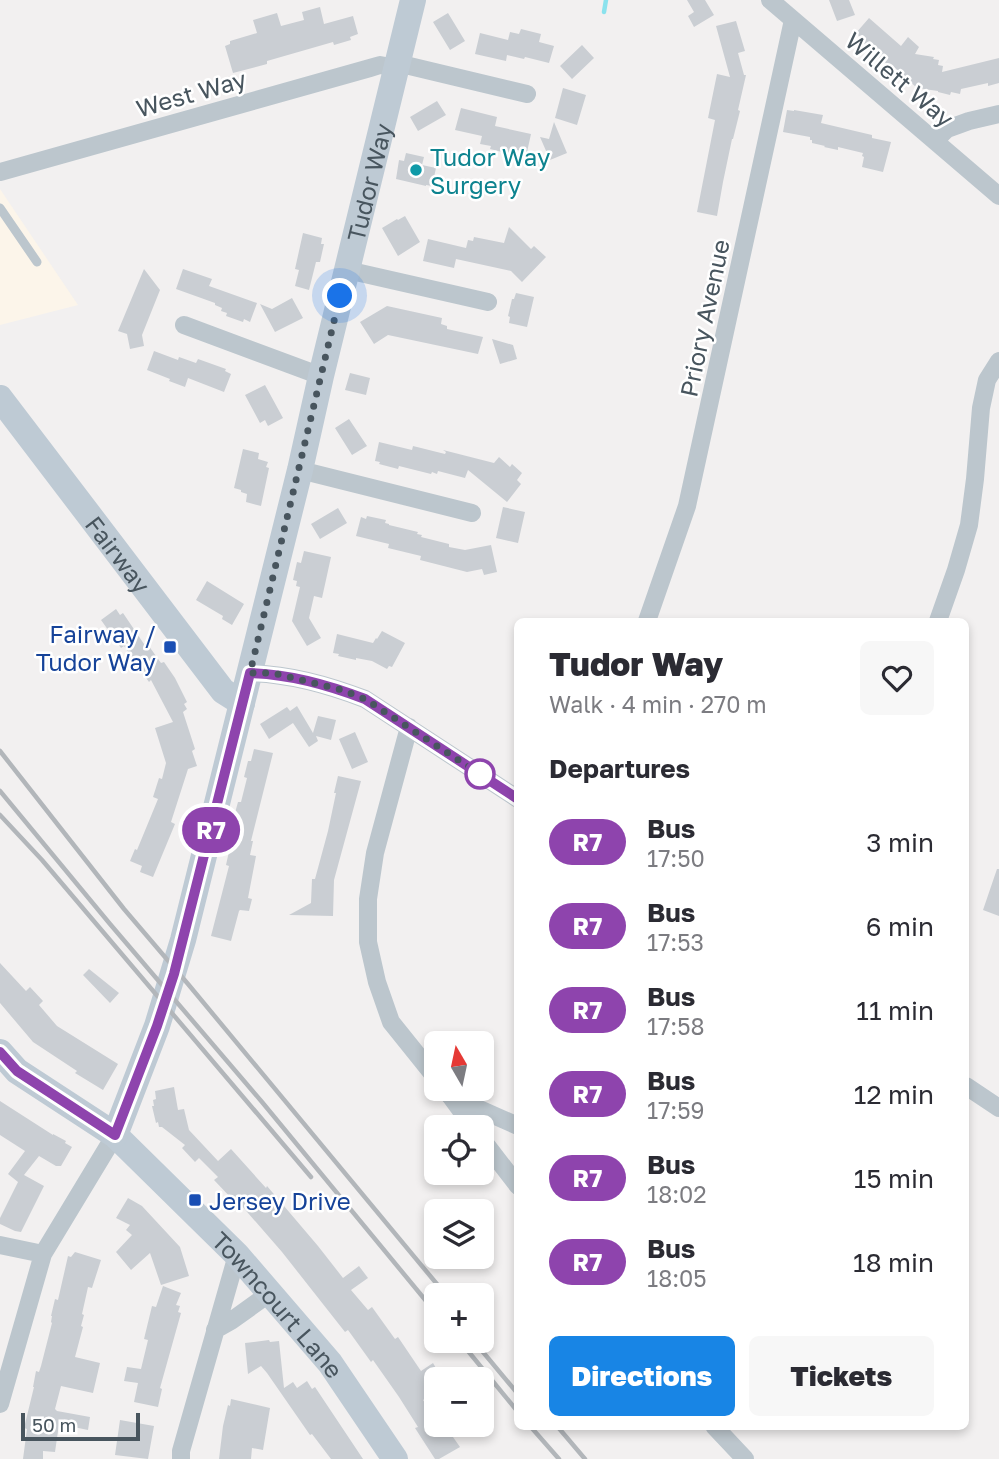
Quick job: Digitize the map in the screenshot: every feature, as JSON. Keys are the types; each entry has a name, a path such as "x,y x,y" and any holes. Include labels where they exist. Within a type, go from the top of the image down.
{"street":[{"name":"Tudor Way","path":"115,1135 174,974 300,470 412,0"},
{"name":"Willett Way","path":"770,0 999,196"},
{"name":"Priory Avenue","path":"648,618 687,506 793,20"},
{"name":"West Way","path":"0,172 380,65 397,65 527,94"},
{"path":"935,141 947,129 999,114"},
{"path":"347,270 488,302"},
{"path":"184,325 321,376"},
{"path":"939,618 969,525 981,408 987,380 999,361"},
{"name":"Fairway","path":"0,398 223,691 242,703"},
{"path":"300,470 472,513"},
{"path":"250,673 273,673 342,690 365,699 514,796"},
{"path":"409,727 375,853 368,900 368,942 377,982 391,1021 424,1063"},
{"name":"Towncourt Lane","path":"0,1052 17,1071 115,1135 237,1255 330,1363 396,1459"},
{"path":"969,1088 999,1108"},
{"path":"466,1101 514,1124"},
{"path":"0,1404 43,1254 115,1135"},
{"path":"494,1155 514,1181"},
{"path":"0,1245 43,1254"},
{"path":"181,1459 181,1451 237,1255"},
{"path":"215,1330 270,1293"},
{"path":"718,1430 745,1459"}],"lane":[{"path":"0,208 37,262"}],"shaded area":[{"path":"0,189 78,305 0,325"}],"building":[{"path":"687,0 705,0 714,15 694,27 688,16 694,12"},
{"path":"829,0 849,0 855,15 837,21"},
{"path":"320,7 324,24 353,16 358,34 350,37 351,40 334,45 333,42 233,73 225,46 230,44 230,41 257,33 253,20 277,13 281,26 304,20 302,12"},
{"path":"448,13 465,41 450,50 433,22"},
{"path":"869,18 901,46 908,37 919,47 915,54 939,60 938,65 943,66 942,72 999,58 999,83 961,89 960,94 951,92 950,95 917,88 858,39 860,37 856,33"},
{"path":"736,21 745,51 738,53 746,75 717,216 697,212 715,120 708,118 717,74 730,77 716,26"},
{"path":"521,29 541,34 539,42 554,46 549,63 507,55 506,61 475,54 480,33 508,40 510,32 519,34"},
{"path":"582,45 594,58 572,79 560,66"},
{"path":"563,88 586,95 577,125 555,118"},
{"path":"437,101 446,115 418,131 410,117"},
{"path":"461,108 497,117 495,126 531,134 527,152 512,149 510,154 490,149 491,146 480,144 482,136 455,130"},
{"path":"787,110 823,115 821,123 891,142 883,172 862,167 863,153 838,147 838,150 824,147 812,143 810,137 783,132"},
{"path":"554,122 567,153 550,160 540,137 549,139"},
{"name":"Tudor Way Surgery","path":"406,153 424,157 422,165 436,168 432,186 396,179 399,160 404,161"},
{"path":"405,216 420,242 398,256 382,228"},
{"path":"509,227 531,249 534,246 546,257 522,282 511,271 456,259 454,268 423,261 428,239 466,248 468,240 473,241 474,237 504,243"},
{"path":"303,233 322,238 321,244 324,244 309,290 295,286 299,270 295,269"},
{"path":"144,269 160,290 142,335 144,346 130,349 127,334 118,331"},
{"path":"183,269 212,279 209,286 257,303 250,322 226,316 227,313 221,311 222,308 215,303 176,289"},
{"path":"516,293 534,297 527,327 509,323 508,316"},
{"path":"292,298 303,318 275,332 260,304 272,309"},
{"path":"387,306 442,318 441,324 447,326 447,329 483,337 478,354 388,335 374,344 360,322"},
{"path":"492,339 513,345 517,359 500,364"},
{"path":"154,351 178,360 179,357 196,363 198,359 226,369 225,371 231,374 224,392 188,378 185,387 147,370"},
{"path":"350,373 370,378 366,395 345,390"},
{"path":"265,385 283,418 268,426 265,420 260,423 245,395"},
{"path":"349,419 367,446 352,455 335,428"},
{"path":"379,442 412,450 413,446 445,454 443,450 494,463 499,457 522,473 517,480 521,484 507,502 468,470 465,478 438,471 437,474 431,474 379,464 380,462 375,461"},
{"path":"243,449 259,453 258,459 268,462 261,506 246,502 247,494 234,488"},
{"path":"503,507 525,512 518,543 496,538"},
{"path":"338,508 347,523 320,539 311,524"},
{"path":"367,516 418,532 421,537 449,544 449,547 465,550 491,545 497,572 484,575 482,569 467,572 420,560 421,556 388,548 389,544 356,536 361,517 366,519"},
{"path":"304,551 331,557 322,598 314,596 309,618 321,638 307,646 292,621 300,587 296,586 297,581 293,580 297,562 301,563"},
{"path":"207,581 244,604 232,625 222,619 223,616 196,600"},
{"path":"116,609 120,615 123,613 144,644 146,642 175,678 187,702 184,704 187,709 183,712 195,749 192,751 197,766 188,769 171,822 175,824 153,877 140,872 142,866 130,861 158,799 153,797 166,763 155,728 173,722 151,680 149,682 124,646 121,648 101,620"},
{"path":"382,631 405,643 392,667 387,669 372,661 356,660 333,653 337,634 373,643"},
{"path":"297,706 313,733 318,716 336,720 331,740 316,736 318,741 309,747 293,723 269,739 260,724 287,707 290,711"},
{"path":"355,732 368,762 352,769 339,739"},
{"path":"254,749 273,753 251,841 250,855 256,856 248,898 252,899 249,911 239,911 231,941 211,936 229,866 226,865 236,820 233,820 238,802 241,802 247,778 244,777"},
{"path":"338,776 361,781 334,880 333,916 289,915 311,903 312,879 315,879 328,831"},
{"path":"999,869 999,916 983,910"},
{"path":"0,963 26,991 30,987 43,1001 39,1005 57,1026 118,1064 103,1090 33,1042 0,1003"},
{"path":"89,969 119,993 110,1003 83,975"},
{"path":"174,1087 178,1110 184,1109 189,1130 218,1161 231,1149 266,1188 267,1186 343,1278 359,1266 368,1278 351,1290 368,1310 372,1307 395,1339 398,1337 421,1371 424,1369 424,1437 453,1437 460,1447 435,1459 415,1428 418,1427 373,1360 371,1362 348,1330 345,1332 235,1198 233,1200 214,1180 218,1177 199,1158 195,1162 182,1148 185,1145 159,1127 152,1106 153,1100 156,1099 155,1091"},
{"path":"0,1101 72,1147 61,1166 39,1156 24,1175 44,1186 21,1232 0,1224 0,1218 18,1182 8,1174 25,1151 0,1135"},
{"path":"128,1198 142,1206 180,1247 189,1276 161,1285 150,1253 131,1270 116,1252 132,1235 126,1230 130,1225 116,1218"},
{"path":"75,1252 101,1260 92,1288 88,1287 82,1314 83,1327 75,1357 100,1363 93,1393 61,1386 55,1409 90,1417 88,1430 59,1424 55,1452 43,1451 43,1459 23,1459 27,1429 24,1428 36,1371 39,1372 41,1366 55,1299 58,1300 68,1256 71,1257"},
{"path":"163,1286 181,1293 176,1305 180,1306 178,1312 181,1313 160,1388 158,1407 134,1402 138,1383 124,1381 127,1367 141,1369 148,1340 144,1339 152,1306 156,1307"},
{"path":"279,1341 284,1388 293,1382 297,1388 307,1381 312,1389 315,1387 363,1459 331,1459 312,1434 310,1435 261,1366 248,1374 245,1343"},
{"path":"231,1399 270,1408 263,1450 252,1448 251,1459 219,1459 223,1426"},
{"path":"120,1420 154,1426 148,1459 115,1455"}],"waterway":[{"path":"604,12 606,0"}],"railway":[{"path":"0,751 124,909 436,1283"},
{"path":"0,791 424,1298"},
{"path":"0,815 42,860 311,1177"},
{"path":"470,1353 514,1407"},
{"path":"484,1353 514,1389"},
{"path":"534,1430 559,1459"},
{"path":"560,1430 585,1459"}],"bus line":[{"name":"R7","path":"0,1052 17,1071 115,1135 174,974 250,673 273,673 342,690 365,699 514,796"}],"place":[{"name":"Tudor Way Surgery","path":"416,170"},
{"name":"Fairway / Tudor Way","path":"170,647"},
{"name":"Jersey Drive","path":"195,1200"}],"route":[{"path":"340,296 250,673 273,673 342,690 365,699 480,774"}]}
